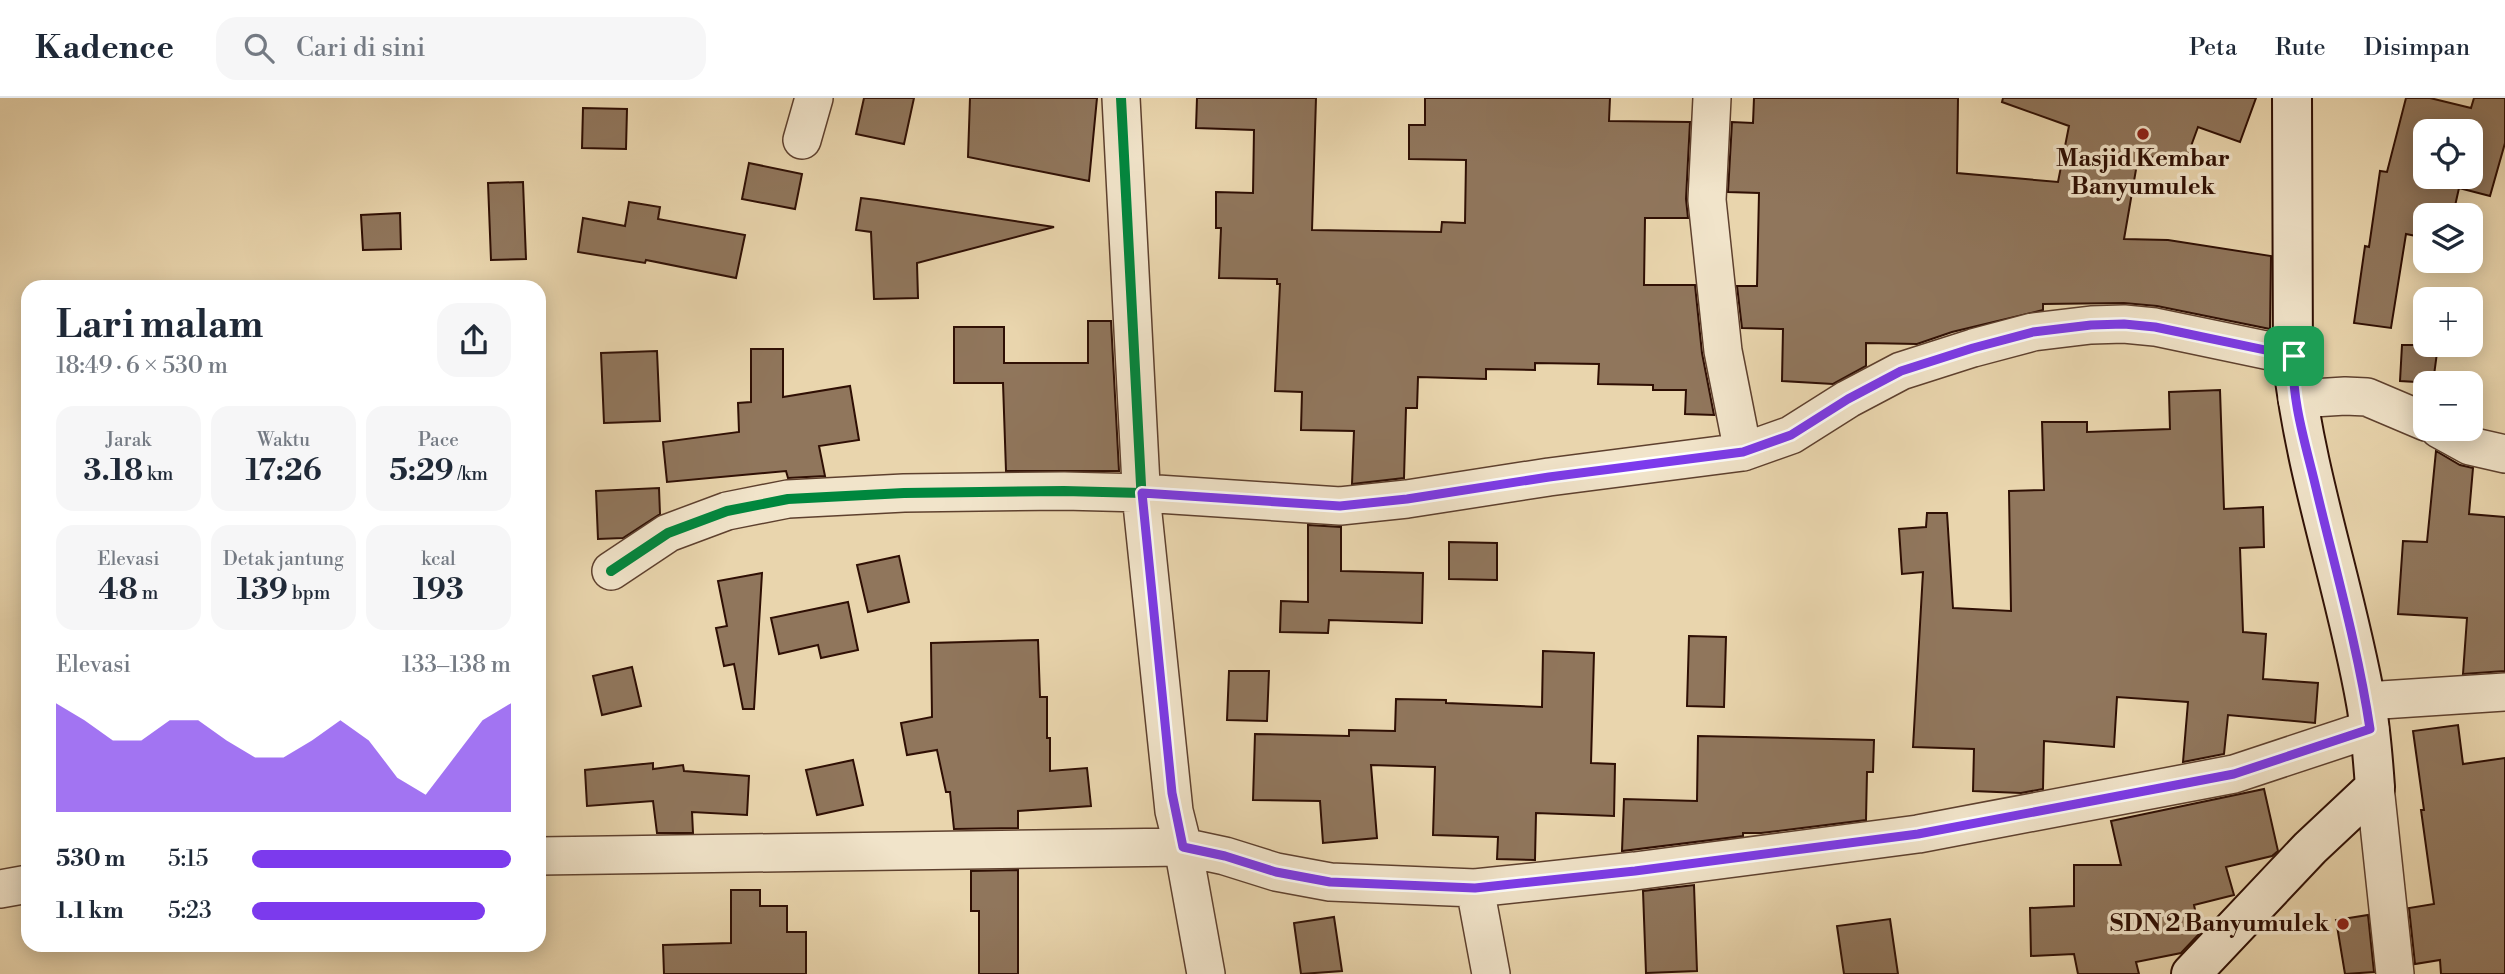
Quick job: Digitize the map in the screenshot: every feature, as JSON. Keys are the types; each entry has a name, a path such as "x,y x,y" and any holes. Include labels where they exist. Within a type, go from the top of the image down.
{"main road":[{"path":"2191,974 2309,848 2375,787 2368,715 2307,451 2295,377 2292,98"}],"street":[{"path":"802,140 814,98"},
{"path":"1121,98 1143,504 1174,811 1206,974"},
{"path":"1712,98 1707,200 1723,351 1743,452"},
{"path":"611,571 668,533 727,511 788,499 904,493 1064,491 1143,504 1340,506 1743,452 1791,435 1848,399 1901,371 2033,332 2091,325 2155,327 2345,396 2367,397 2413,416"},
{"path":"2461,441 2470,446 2505,454"},
{"path":"546,856 1183,847 1225,856 1276,872 1330,882 1475,888 1635,871 1918,834 2234,774 2368,715 2505,692"},
{"path":"2375,787 2395,974"},
{"path":"0,890 21,886"},
{"path":"1475,888 1491,974"}],"building":[{"path":"864,98 914,98 904,144 856,134"},
{"path":"970,98 1097,98 1089,181 968,157"},
{"path":"1197,98 1316,98 1312,230 1441,232 1442,222 1465,223 1466,160 1409,159 1409,125 1425,125 1425,98 1610,98 1609,121 1690,122 1686,199 1688,218 1645,218 1644,285 1695,285 1702,353 1714,415 1685,414 1686,390 1653,390 1653,385 1598,384 1599,364 1535,363 1535,370 1486,369 1486,379 1418,377 1417,408 1406,408 1404,478 1352,484 1354,431 1301,430 1302,392 1275,391 1280,284 1277,284 1277,279 1219,278 1221,228 1216,228 1216,192 1253,193 1254,130 1196,128"},
{"path":"1754,98 1958,98 1957,173 2058,182 2069,126 2002,102 2003,98 2256,98 2240,142 2198,127 2183,168 2139,152 2124,239 2168,240 2271,256 2270,329 2157,306 2124,303 2043,304 2043,310 1952,332 1917,344 1866,343 1866,366 1833,384 1782,381 1783,329 1742,328 1737,286 1757,286 1759,193 1728,192 1732,122 1753,123"},
{"path":"2406,98 2430,98 2471,108 2474,98 2505,98 2505,143 2490,196 2463,189 2483,189 2483,119 2413,119 2413,189 2459,189 2456,203 2413,203 2413,235 2406,234 2391,328 2354,323 2365,246 2369,247 2380,171 2387,172"},
{"path":"583,108 627,109 626,149 582,148"},
{"path":"749,163 802,174 795,209 742,199"},
{"path":"523,182 526,259 491,260 488,183"},
{"path":"861,198 1054,227 917,263 918,298 874,299 871,232 856,230"},
{"path":"629,202 660,207 658,219 745,235 736,278 646,260 645,263 578,252 583,218 625,226"},
{"path":"400,213 401,249 363,250 361,215"},
{"path":"1088,321 1111,321 1119,471 1006,471 1003,383 954,383 954,327 1004,327 1004,363 1088,363"},
{"path":"2402,345 2413,345 2413,357 2436,357 2435,371 2413,371 2413,382 2400,381"},
{"path":"751,349 783,349 783,397 850,386 859,440 819,446 825,476 788,478 786,471 667,482 663,442 739,432 738,403 751,402"},
{"path":"657,351 660,421 604,423 601,353"},
{"path":"2220,390 2224,509 2263,507 2264,547 2240,548 2243,632 2266,634 2263,679 2318,683 2315,723 2228,715 2224,754 2183,762 2188,702 2117,697 2114,747 2044,741 2043,789 2021,793 1973,791 1974,749 1913,747 1923,572 1902,574 1899,529 1926,527 1927,513 1947,513 1953,608 2011,611 2009,491 2044,490 2042,422 2087,422 2087,432 2170,429 2169,392"},
{"path":"2436,451 2460,465 2473,468 2469,514 2505,517 2505,671 2463,674 2467,618 2398,614 2403,541 2427,542"},
{"path":"659,488 660,514 623,538 598,539 596,491"},
{"path":"1308,525 1341,527 1341,571 1423,573 1422,623 1329,620 1328,633 1280,632 1281,601 1308,602"},
{"path":"1449,542 1497,543 1497,580 1449,579"},
{"path":"899,556 909,602 868,612 857,565"},
{"path":"762,573 754,709 743,709 734,664 724,666 716,628 727,626 718,581"},
{"path":"848,602 858,650 821,658 818,645 779,654 771,618"},
{"path":"1689,636 1726,637 1724,707 1687,706"},
{"path":"1038,640 1040,697 1047,697 1050,771 1087,768 1091,806 1018,811 1018,828 954,829 950,792 946,792 937,750 907,755 901,723 932,717 931,643"},
{"path":"1543,651 1594,653 1591,763 1615,764 1614,816 1536,813 1535,860 1497,859 1498,837 1433,835 1435,767 1371,765 1377,838 1323,843 1320,801 1253,800 1255,734 1349,736 1349,730 1395,731 1396,699 1542,707"},
{"path":"632,667 641,706 602,715 593,676"},
{"path":"1229,671 1269,671 1267,721 1227,720"},
{"path":"2458,725 2463,764 2505,758 2505,974 2441,974 2440,960 2415,964 2409,908 2434,904 2413,731"},
{"path":"1698,736 1874,740 1873,772 1867,772 1866,820 1743,833 1743,836 1622,851 1624,799 1697,801"},
{"path":"853,760 863,805 817,815 806,770"},
{"path":"653,763 653,769 683,765 684,771 749,776 747,815 692,812 693,833 657,833 653,801 587,806 585,770"},
{"path":"2264,789 2278,851 2272,856 2226,867 2234,895 2194,905 2200,933 2181,953 2136,962 2139,974 2078,974 2074,954 2031,956 2030,908 2074,906 2074,865 2121,865 2111,821"},
{"path":"1018,870 1018,974 979,974 979,911 971,911 971,871"},
{"path":"1694,885 1697,971 1646,973 1643,891"},
{"path":"731,890 760,890 760,906 787,906 787,932 806,932 806,974 664,974 663,945 731,943"},
{"path":"2368,915 2374,972 2345,974 2336,920"},
{"path":"1334,917 1342,971 1301,974 1294,923"},
{"path":"1890,919 1898,974 1844,974 1837,926"}],"cycle path":[{"path":"1121,98 1142,504 1174,811 1183,847 1225,856 1276,872 1330,882 1475,888 1635,871 1918,834 2234,774 2370,729"},
{"path":"611,571 668,533 727,511 788,499 904,493 1064,491 1142,493 1340,506 1743,452 1791,435 1848,399 1901,371 2033,332 2124,324 2155,327 2294,356"}],"place":[{"name":"Masjid Kembar Banyumulek","path":"2143,134"},
{"name":"SDN 2 Banyumulek","path":"2343,924"}],"route":[{"path":"2091,325 2155,327 2294,356 2297,399 2307,451 2366,701 2370,729 2234,774 1918,834 1635,871 1475,888 1330,882 1276,872 1225,856 1183,847 1174,811 1142,493 1340,506 1743,452 1791,435 1848,399 1901,371 2033,332 2091,325"}]}
